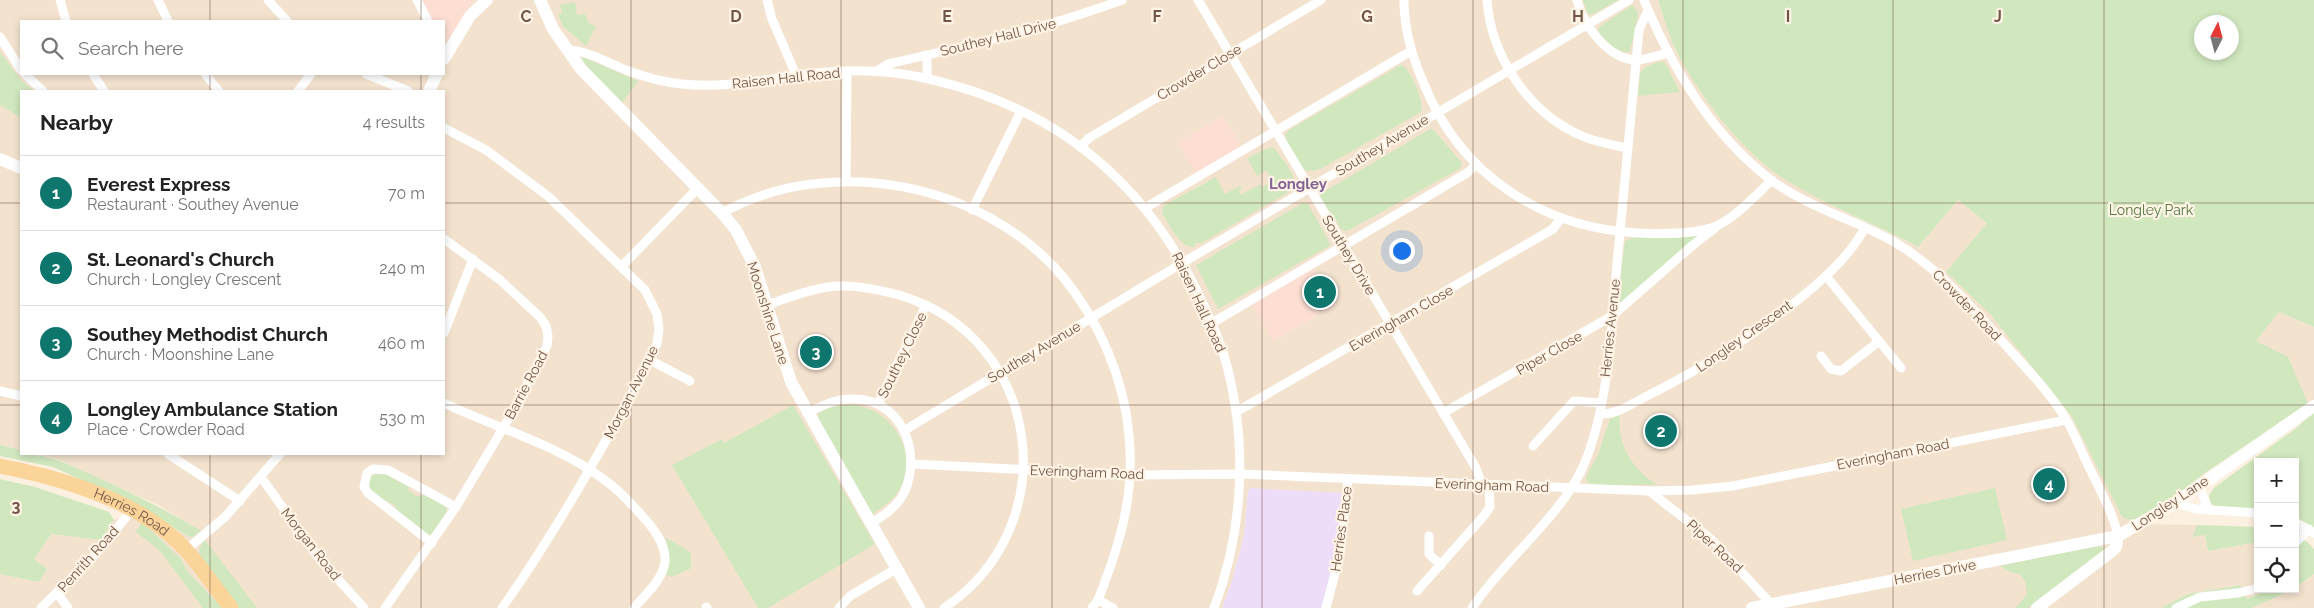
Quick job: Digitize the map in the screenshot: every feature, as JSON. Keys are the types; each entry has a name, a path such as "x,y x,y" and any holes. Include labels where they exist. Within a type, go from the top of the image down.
{"main road":[{"name":"Herries Road","path":"0,466 56,480 95,493 133,509 161,528 186,550 231,608"}],"street":[{"path":"60,0 66,20"},
{"path":"158,0 168,20"},
{"path":"268,0 286,20"},
{"path":"417,0 427,20"},
{"path":"445,52 470,16 487,0"},
{"name":"Moonshine Lane","path":"540,0 553,29 566,50 587,75 722,213 745,246 755,267 786,372 807,413 919,608"},
{"path":"767,0 772,19 796,75"},
{"name":"Southey Hall Drive","path":"875,72 888,64 1014,35 1122,0"},
{"name":"Southey Drive","path":"1198,0 1485,486"},
{"name":"Crowder Close","path":"1080,147 1089,138 1321,0"},
{"path":"1404,0 1411,51 1436,112 1448,133 1476,165 1506,188 1530,204 1561,218 1620,232 1681,233 1717,226"},
{"path":"1487,0 1492,30 1499,51 1520,88 1536,106 1557,122 1579,135 1606,144 1628,148"},
{"path":"1577,0 1586,25 1597,39 1609,48 1636,60 1669,53"},
{"name":"Southey Avenue","path":"905,430 1436,112 1628,0"},
{"name":"Crowder Road","path":"1644,0 1669,53 1688,87 1709,118 1749,161 1772,180 1822,209 1895,243 1940,276 2038,381 2066,420 2111,512 2118,536"},
{"name":"Herries Avenue","path":"1472,608 1499,572 1571,488 1590,450 1601,414 1639,30 1648,10"},
{"path":"0,37 20,68"},
{"name":"Raisen Hall Road","path":"566,50 582,51 644,77 683,84 736,84 796,75 846,71 928,78 994,98 1050,126 1080,147 1121,181 1165,233 1183,263 1212,323 1225,357 1236,412 1240,474 1230,559 1214,608"},
{"path":"1145,208 1411,51"},
{"path":"927,55 928,78"},
{"path":"846,71 846,180"},
{"path":"26,75 42,90"},
{"path":"94,75 103,90"},
{"path":"206,75 218,90"},
{"path":"299,90 310,75"},
{"path":"368,75 406,90"},
{"path":"429,90 437,75"},
{"path":"972,210 1021,111"},
{"name":"Morgan Avenue","path":"445,129 486,150 549,197 645,290 657,314 659,329 658,343 650,360 590,470 535,560 502,608"},
{"path":"0,159 20,168"},
{"path":"1212,323 1466,173 1476,165"},
{"path":"722,213 750,199 786,188 846,180 892,184 916,190 972,210 996,222 1041,256 1062,277 1091,318 1111,358 1130,434 1131,475 1122,534 1098,600 1092,608"},
{"name":"Piper Close","path":"1443,413 1612,316 1693,244 1745,205 1772,180"},
{"path":"622,266 698,188"},
{"name":"Everingham Close","path":"1236,412 1553,229 1561,218"},
{"name":"Longley Crescent","path":"1601,414 1617,411 1698,368 1784,309 1826,276 1845,257 1865,228"},
{"name":"Barrie Road","path":"385,608 456,507 543,356 548,336 546,326 540,317 473,259 445,240"},
{"path":"445,330 473,259"},
{"path":"1826,276 1901,368"},
{"path":"767,305 821,289 857,287 883,290 942,313 975,340 989,356 999,372 1019,424 1023,445 1024,470 1017,512 1010,532 977,582 944,608"},
{"name":"Southey Close","path":"878,404 926,306"},
{"path":"1821,356 1831,369 1841,371 1878,342"},
{"path":"650,360 690,380"},
{"path":"0,390 20,396"},
{"path":"807,413 839,400 866,400 878,404 905,430 911,450 912,464 909,481 903,495 884,515 870,524"},
{"path":"1533,446 1574,401 1602,403"},
{"path":"445,403 590,470 630,503 655,531 664,551 664,568 660,577 634,608"},
{"name":"Longley Lane","path":"2037,608 2112,551 2116,547 2118,536 2175,503 2199,484 2314,406"},
{"name":"Everingham Road","path":"912,464 1131,475 1240,474 1485,486 1649,491 1692,490 1733,486 2066,420"},
{"path":"170,455 240,501"},
{"path":"186,550 240,501 279,455"},
{"path":"432,543 368,494 364,487 367,473 373,469 388,470 456,507"},
{"name":"Morgan Road","path":"261,477 318,557 364,608"},
{"name":"Herries Place","path":"1326,608 1340,554 1348,479"},
{"path":"2199,484 2208,509"},
{"path":"1417,591 1490,507 1485,486"},
{"name":"Piper Road","path":"1649,491 1711,539 1772,606"},
{"path":"2175,503 2196,509 2254,513"},
{"name":"Penrith Road","path":"42,608 94,556 133,509"},
{"path":"2299,524 2311,531 2299,540"},
{"path":"1429,536 1427,550 1441,565"},
{"name":"Herries Drive","path":"1752,608 1772,606 2118,536"},
{"path":"839,608 850,596 896,569"},
{"path":"2176,608 2200,597 2238,593 2254,589"},
{"path":"57,593 68,608"},
{"path":"1098,600 1113,608"}],"shaded area":[{"path":"0,0 420,0 430,20 20,20 20,75 445,75 445,42 452,40 475,6 472,0 1658,0 1675,50 1705,99 1750,150 1784,179 1827,203 1918,247 1958,200 1987,223 1946,272 1991,315 2072,417 2122,517 2139,524 2197,525 2192,537 2205,535 2208,551 2254,543 2254,593 2265,593 2246,599 2240,585 2188,594 2161,608 1323,608 1336,550 1344,493 1250,488 1244,536 1231,584 1222,608 0,608 0,574 39,582 47,569 34,559 51,534 101,540 114,520 143,508 187,536 192,537 200,531 160,506 59,460 39,455 445,455 445,90 20,90 20,450 0,445","holes":["1223,116 1244,150 1199,176 1178,142","1312,265 1335,305 1274,341 1250,301"]},
{"path":"420,0 472,0 475,6 448,42 445,42 445,20 430,20"},
{"path":"1223,116 1244,150 1198,177 1178,142"},
{"path":"1312,265 1336,305 1273,341 1250,301"},
{"path":"2279,312 2314,327 2314,402 2308,403 2256,341"},
{"path":"1250,488 1344,493 1336,550 1323,608 1222,608 1231,584 1244,536 1248,491"},
{"path":"2314,574 2314,608 2252,608 2286,593 2299,593 2299,586"}],"green space":[{"path":"1583,0 1619,0 1591,15 1587,13"},
{"name":"Longley Park","path":"1658,0 2314,0 2314,327 2279,312 2256,341 2288,357 2308,403 2205,473 2139,524 2122,517 2072,417 1991,315 1946,272 1987,223 1958,200 1918,247 1818,198 1786,180 1754,155 1709,104 1685,67 1668,32"},
{"path":"575,2 577,15 585,14 588,22 596,27 586,46 563,26 558,14 562,13 560,5"},
{"path":"1632,5 1638,11 1638,15 1630,52 1625,52 1614,48 1604,40 1599,32 1599,27"},
{"path":"0,52 21,80 33,90 20,90 20,117 0,105"},
{"path":"583,57 638,81 622,103 583,63 581,59"},
{"path":"1664,62 1667,66 1680,92 1638,96 1641,73 1646,67"},
{"path":"1401,65 1405,67 1416,86 1421,101 1421,112 1320,169 1308,171 1301,166 1286,139 1285,135 1289,130"},
{"path":"1432,128 1462,163 1461,168 1347,231 1342,230 1320,197 1322,193"},
{"path":"1268,148 1274,148 1289,167 1294,178 1294,189 1200,244 1198,242 1195,244 1195,247 1190,247 1180,240 1162,213 1163,206 1216,177 1225,194 1240,186 1242,188 1239,190 1241,195 1260,184 1262,187 1272,180 1266,170 1257,176 1247,158"},
{"path":"1303,203 1308,204 1331,245 1218,309 1196,265"},
{"path":"1697,234 1620,304 1617,303 1625,241 1636,237"},
{"path":"793,405 875,544 768,608 758,608 672,465 722,439 724,443"},
{"path":"853,405 868,409 881,416 893,426 901,439 906,453 907,468 903,483 894,497 873,514 870,513 818,420 818,414 826,409"},
{"path":"2314,412 2314,533 2299,524 2299,458 2255,458 2295,429"},
{"path":"1620,414 1621,436 1628,456 1641,472 1658,485 1596,485 1588,483 1586,477 1598,455 1610,419"},
{"path":"0,445 20,450 20,455 42,456 72,466 139,497 201,531 192,537 187,536 143,508 53,467 0,456"},
{"path":"2254,459 2254,512 2215,507 2210,502 2209,495 2215,487"},
{"path":"381,472 409,487 408,490 416,496 425,495 446,505 447,511 431,535 426,534 395,511 396,506 374,494 369,486 370,477"},
{"path":"0,479 35,487 109,512 114,520 101,540 51,534 34,559 47,569 39,582 0,574"},
{"path":"1995,488 2007,540 1913,561 1901,509"},
{"path":"142,522 181,559 187,571 222,608 203,608 159,550 136,532"},
{"path":"2197,525 2254,527 2254,543 2208,551 2205,535 2192,537"},
{"path":"665,538 691,553 691,568 672,577 666,574 668,548"},
{"path":"2299,538 2306,541 2314,549 2314,574 2299,585"},
{"path":"205,540 257,608 239,608 210,573 199,554 200,546"},
{"path":"2098,545 2105,549 2103,552 2028,608 2016,608 2027,594 2025,581 2020,574 2009,572 2000,566"},
{"path":"2240,585 2247,599 2261,593 2285,593 2252,608 2161,608 2188,594"}],"place":[{"name":"Everest Express","path":"1320,292"},
{"name":"Southey Methodist Church","path":"816,352"},
{"name":"St. Leonard's Church","path":"1661,431"},
{"name":"Longley Ambulance Station","path":"2049,484"}],"district":[{"name":"Longley","path":"1298,184"}]}
